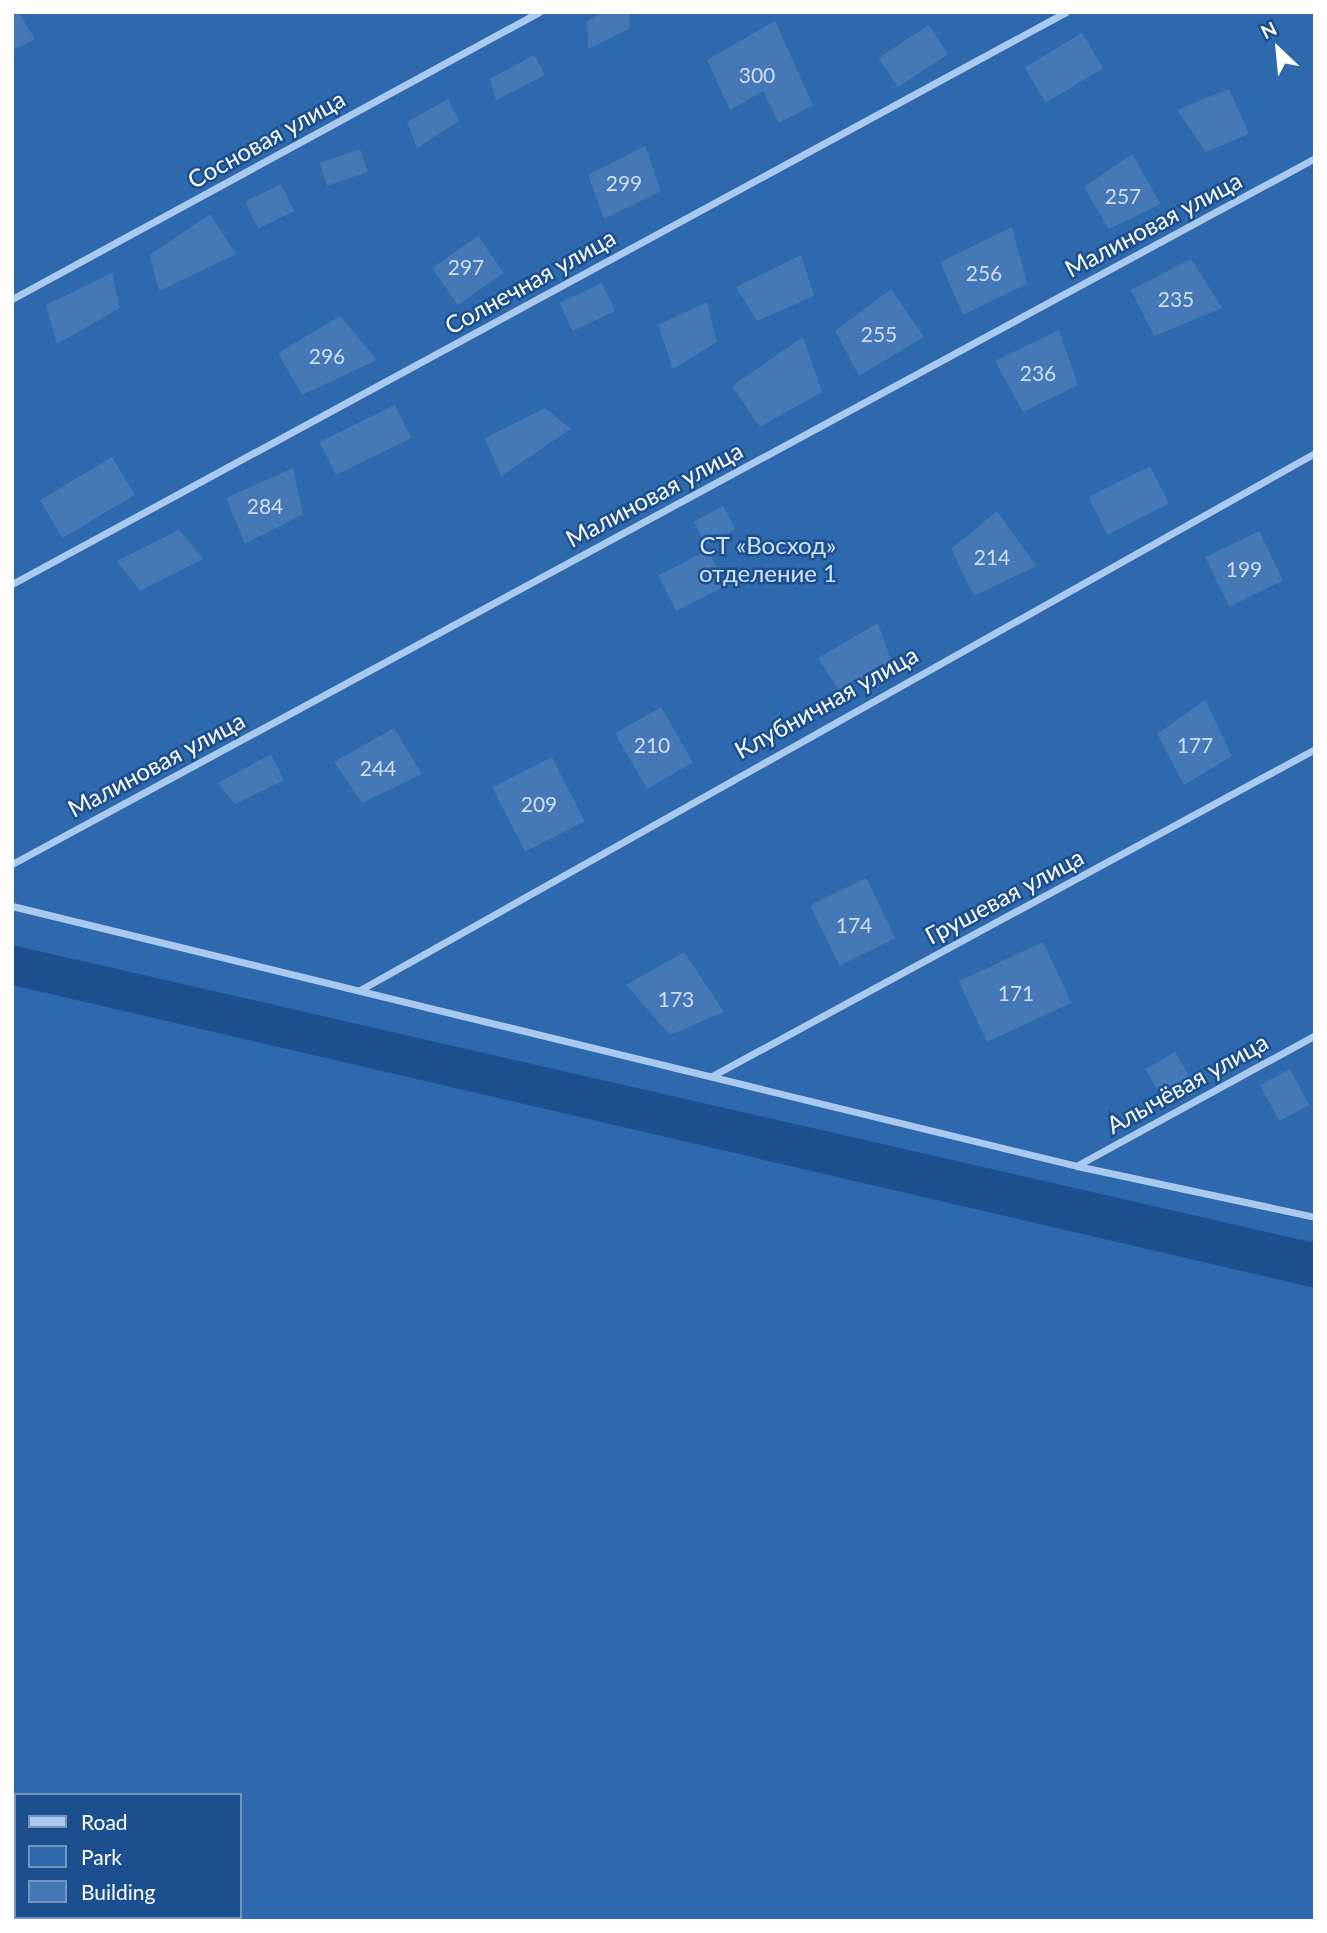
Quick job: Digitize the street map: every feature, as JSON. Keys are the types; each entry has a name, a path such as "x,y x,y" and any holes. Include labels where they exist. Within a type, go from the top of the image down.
{"street":[{"name":"Сосновая улица","path":"12,299 539,12"},
{"name":"Солнечная улица","path":"12,584 1066,12"},
{"name":"Малиновая улица","path":"12,864 1315,158"},
{"name":"Клубничная улица","path":"359,990 1315,453"},
{"name":"Грушевая улица","path":"712,1076 1315,749"},
{"path":"12,906 1077,1166 1315,1217"},
{"name":"Алычёвая улица","path":"1077,1166 1315,1035"}],"green space":[{"name":"СТ «Восход» отделение 1","path":"12,12 1315,12 1315,1243 12,945"},
{"path":"12,985 1315,1288 1315,1921 12,1921"}],"building":[{"path":"605,12 630,12 629,29 588,49 587,21"},
{"path":"19,13 35,39 12,51 12,17"},
{"path":"775,21 813,105 779,123 763,91 730,110 707,60"},
{"path":"929,25 948,54 898,87 879,58"},
{"path":"1082,33 1103,68 1046,103 1025,68"},
{"path":"534,55 545,75 496,100 490,79"},
{"path":"1229,89 1249,134 1206,152 1177,110"},
{"path":"448,99 459,121 417,148 407,122"},
{"path":"645,146 661,191 604,219 588,175"},
{"path":"360,149 368,172 327,186 319,163"},
{"path":"1132,154 1161,204 1109,229 1084,187"},
{"path":"281,184 294,211 258,228 245,202"},
{"path":"210,214 236,254 159,291 150,255"},
{"path":"1012,227 1027,284 963,315 940,262"},
{"path":"478,236 504,273 458,305 432,268"},
{"path":"801,255 814,296 757,321 736,287"},
{"path":"1191,259 1222,308 1154,336 1131,290"},
{"path":"112,273 120,308 57,344 46,305"},
{"path":"602,283 615,311 573,331 559,303"},
{"path":"891,289 924,337 859,376 835,331"},
{"path":"707,302 717,342 673,369 658,325"},
{"path":"340,316 377,360 302,395 278,353"},
{"path":"1059,330 1078,385 1023,412 995,361"},
{"path":"803,337 822,392 760,427 732,386"},
{"path":"395,405 411,438 336,475 320,442"},
{"path":"545,408 571,429 501,476 485,438"},
{"path":"112,457 135,495 63,538 40,500"},
{"path":"1150,466 1169,503 1108,535 1089,497"},
{"path":"293,468 303,514 245,544 226,498"},
{"path":"723,506 735,529 706,544 694,521"},
{"path":"997,511 1036,566 974,596 951,549"},
{"path":"179,530 203,559 140,591 117,561"},
{"path":"1259,531 1283,580 1229,607 1205,557"},
{"path":"708,550 726,586 676,611 658,575"},
{"path":"878,623 892,663 838,689 818,658"},
{"path":"1205,700 1232,756 1184,785 1157,734"},
{"path":"661,707 693,762 647,789 615,734"},
{"path":"394,728 422,774 362,803 334,762"},
{"path":"271,754 284,780 235,804 218,783"},
{"path":"552,757 585,821 525,852 492,787"},
{"path":"866,878 895,938 840,965 810,905"},
{"path":"1043,942 1071,1003 987,1042 959,981"},
{"path":"684,952 724,1012 670,1035 626,985"},
{"path":"1175,1052 1194,1086 1165,1103 1146,1069"},
{"path":"1290,1069 1309,1105 1279,1121 1260,1085"}]}
